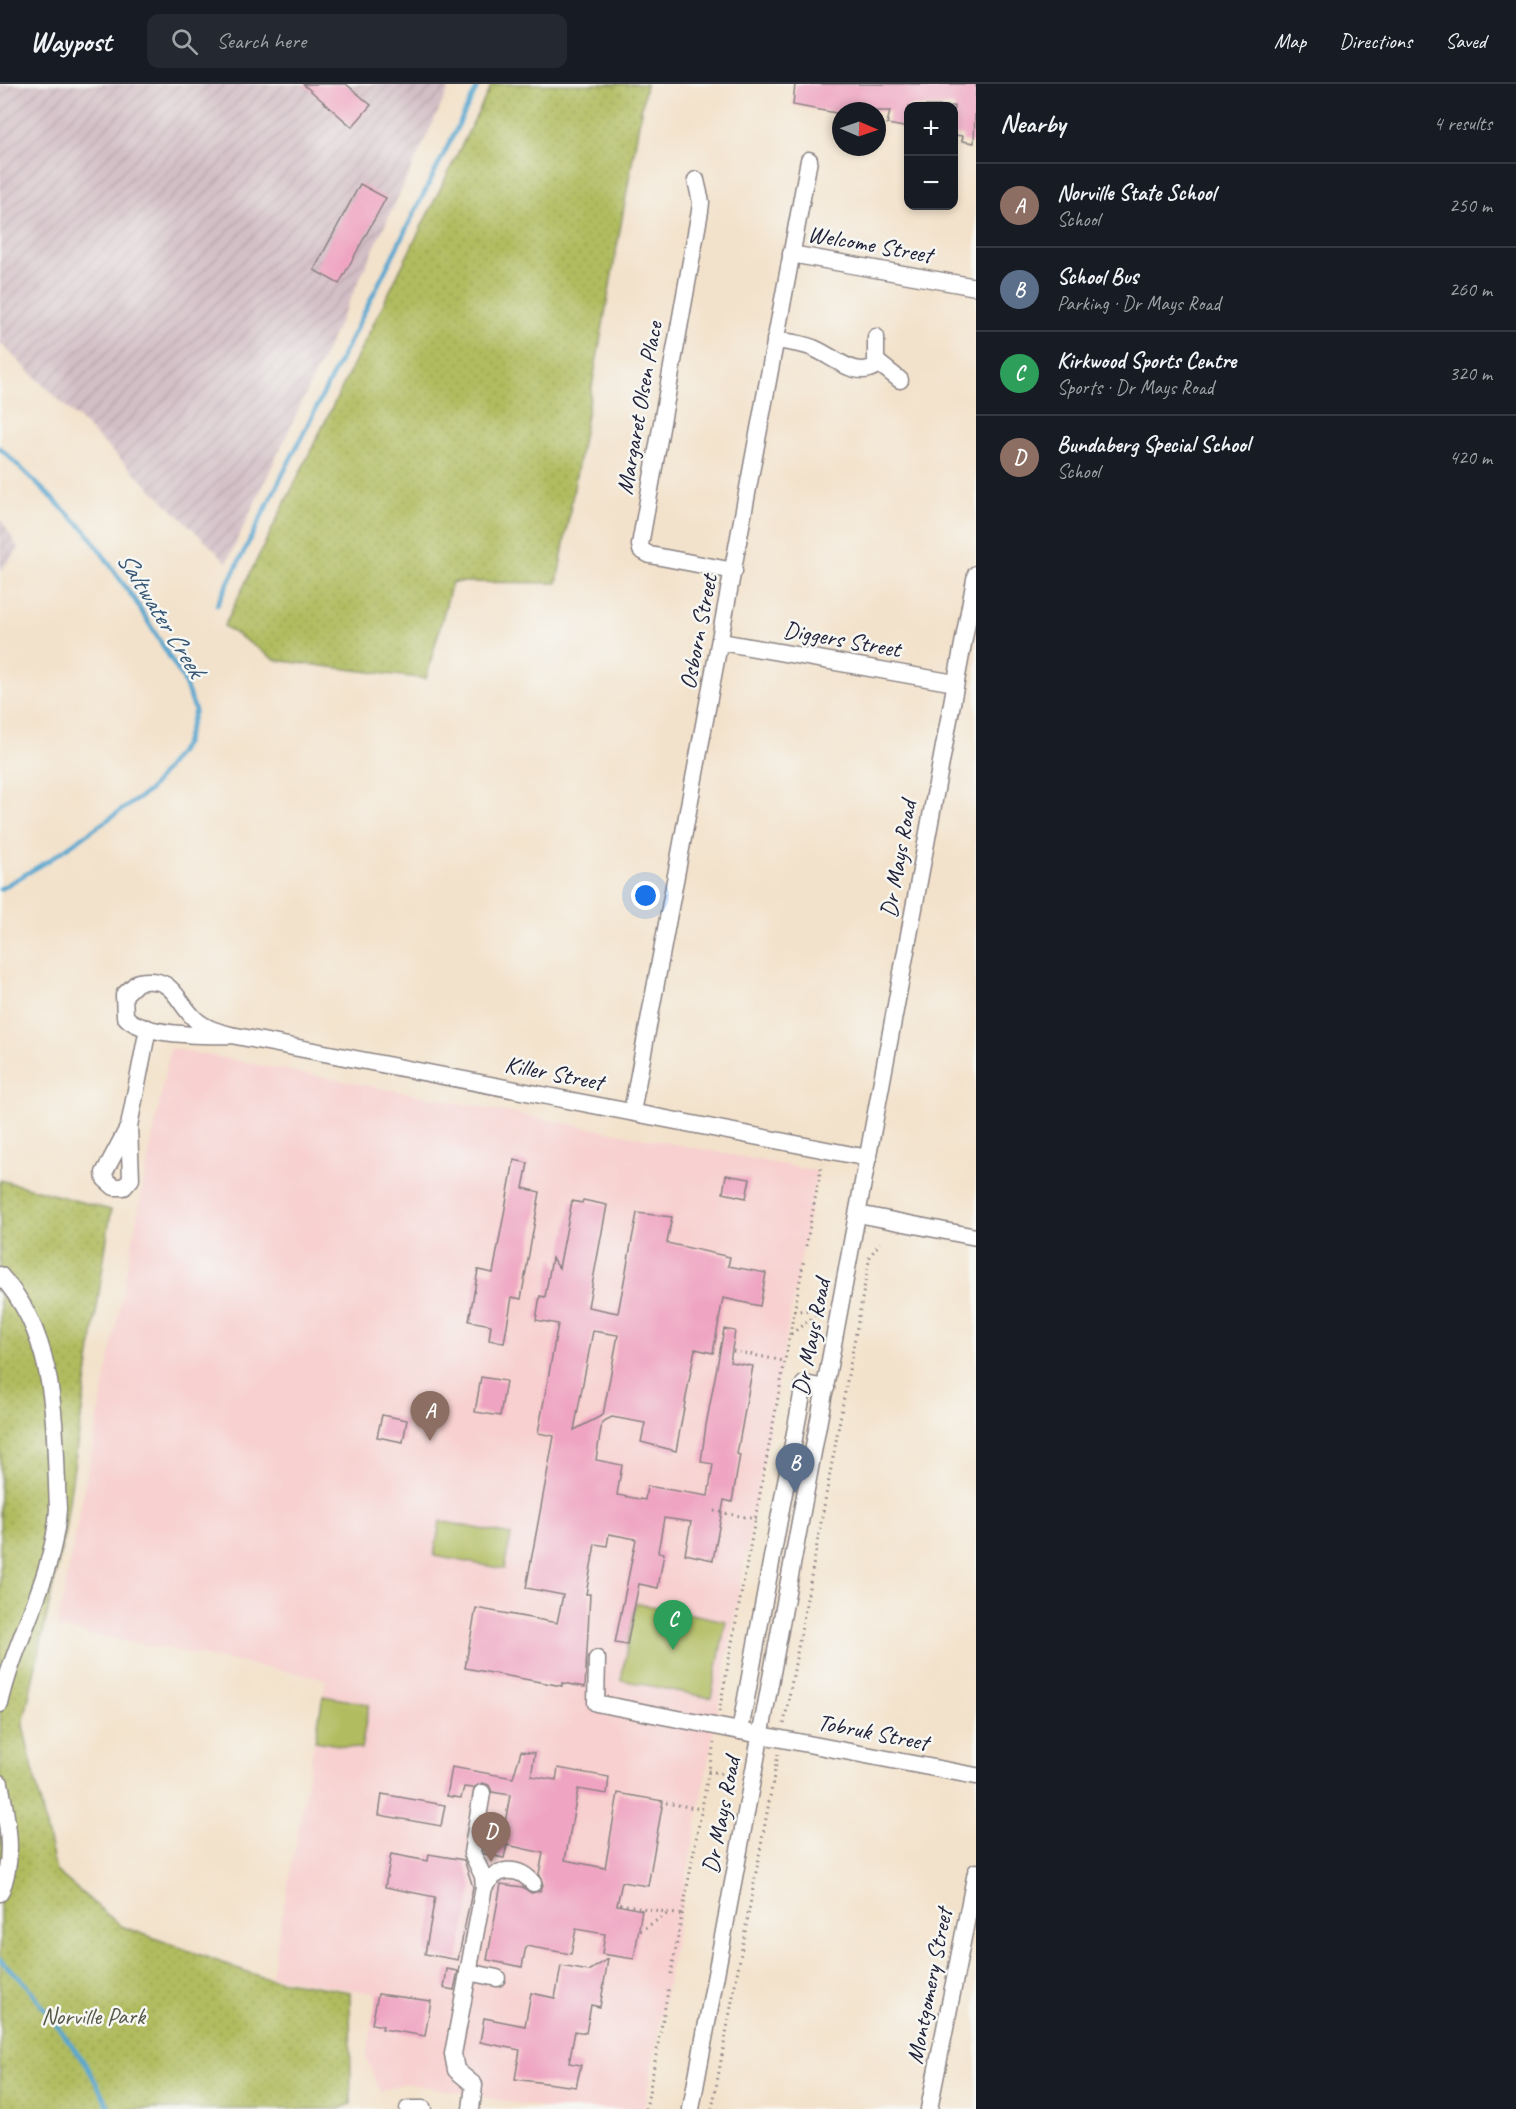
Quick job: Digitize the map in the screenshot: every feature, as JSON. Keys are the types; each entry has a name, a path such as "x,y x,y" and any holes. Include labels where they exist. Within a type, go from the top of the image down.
{"street":[{"name":"Osborn Street","path":"632,1112 721,642 808,160"},
{"name":"Margaret Olsen Place","path":"696,180 701,201 700,212 640,545 641,550 650,555 734,571"},
{"name":"Welcome Street","path":"791,254 976,287"},
{"path":"876,338 874,357 878,364 900,380"},
{"path":"775,340 811,347 860,370 870,370 878,364"},
{"name":"Dr Mays Road","path":"691,2109 955,683 971,627 976,573"},
{"name":"Diggers Street","path":"721,642 955,683"},
{"path":"146,981 166,985 176,993 198,1022 231,1035 201,1036 148,1028 129,1021 123,1009 127,989 146,981"},
{"path":"129,1126 148,1028"},
{"name":"Killer Street","path":"231,1035 868,1158"},
{"path":"858,1214 976,1237"},
{"path":"0,1275 30,1315 45,1355 58,1509 57,1532 46,1573 0,1704"},
{"path":"740,1731 804,1384 826,1388"},
{"name":"Tobruk Street","path":"597,1659 596,1703 976,1776"},
{"path":"0,1783 9,1851 8,1869 0,1893"},
{"path":"471,2109 474,2085 456,2070 453,2059 484,1887 483,1876 471,1853 482,1793"},
{"path":"484,1887 493,1875 505,1870 518,1872 533,1883"},
{"name":"Montgomery Street","path":"929,2109 976,1872"},
{"path":"468,1972 497,1978"},
{"path":"408,2109 423,2109"}],"path":[{"path":"806,1246 824,1158"},
{"path":"712,2109 857,1316 870,1256 880,1243"},
{"path":"718,1719 804,1259"},
{"path":"789,1335 822,1310 794,1311"},
{"path":"733,1351 784,1360"},
{"path":"714,1511 761,1520"},
{"path":"671,1974 714,1742"},
{"path":"708,1771 739,1777"},
{"path":"666,1803 702,1809"},
{"path":"620,1904 682,1915"},
{"path":"640,1931 669,1913"},
{"path":"646,2109 669,1986"}],"shaded area":[{"path":"0,84 451,84 227,562 0,343"},
{"path":"0,518 19,549 0,571"},
{"path":"170,1048 817,1171 644,2109 549,2109 404,2083 380,2092 366,2058 378,1994 271,1976 326,1679 57,1628"}],"green space":[{"path":"492,84 646,84 557,583 452,582 426,679 275,660 224,626"},
{"name":"Norville Park","path":"0,1180 111,1210 64,1536 23,1725 56,1871 121,1926 261,1977 350,1992 351,2104 339,2109 0,2109"},
{"path":"440,1521 511,1535 504,1569 434,1556"},
{"path":"636,1603 726,1621 711,1698 621,1680"},
{"path":"323,1696 369,1704 361,1749 315,1741"}],"building":[{"path":"303,84 346,84 371,105 352,127"},
{"path":"795,84 976,84 974,143 962,141 963,136 958,135 958,102 904,102 904,127 887,124 890,111 886,111 886,102 832,102 832,112 793,105"},
{"path":"360,184 386,198 339,284 314,270"},
{"path":"514,1160 528,1163 523,1188 540,1192 521,1299 512,1297 504,1343 489,1340 491,1325 469,1321 478,1270 493,1273"},
{"path":"726,1175 750,1179 746,1198 723,1193"},
{"path":"583,1200 607,1205 588,1307 618,1313 637,1213 672,1217 667,1243 730,1257 728,1266 766,1273 760,1306 723,1298 713,1353 695,1349 676,1451 641,1442 645,1423 612,1417 602,1422 596,1460 622,1465 617,1495 645,1500 647,1486 708,1496 713,1464 701,1462 706,1425 724,1329 735,1331 730,1362 753,1366 737,1454 740,1455 732,1502 724,1500 713,1560 685,1554 691,1522 664,1518 658,1552 664,1553 658,1588 639,1584 627,1645 615,1643 636,1539 609,1534 607,1546 595,1544 586,1594 590,1594 585,1687 562,1683 562,1686 465,1668 476,1608 557,1623 563,1595 526,1588 554,1436 538,1433 558,1324 536,1320 540,1296 545,1297 552,1258 559,1268 572,1201 582,1203","holes":["593,1331 618,1335 603,1415 574,1430"]},
{"path":"481,1377 506,1381 500,1416 475,1412"},
{"path":"382,1415 407,1420 403,1442 377,1437"},
{"path":"521,1751 535,1753 531,1776 556,1780 558,1768 609,1777 607,1794 578,1789 565,1860 605,1868 618,1793 663,1801 648,1886 622,1882 617,1905 642,1910 634,1959 602,1954 605,1934 576,1929 571,1954 526,1946 522,1967 487,1960 501,1884 522,1887 531,1893 540,1891 543,1885 539,1874 543,1853 507,1845 504,1858 484,1854 488,1819 505,1823 510,1795 492,1792 489,1785 483,1783 473,1788 464,1787 461,1798 447,1796 452,1767 513,1778"},
{"path":"382,1794 445,1805 441,1826 379,1815"},
{"path":"391,1854 428,1861 429,1854 464,1860 473,1887 458,1960 425,1954 435,1897 385,1887"},
{"path":"608,1959 600,2007 591,2005 586,2033 575,2031 569,2063 581,2065 576,2087 515,2079 520,2050 480,2042 484,2018 525,2026 531,1993 555,1998 561,1966 589,1971"},
{"path":"447,1969 458,1971 454,1990 444,1988"},
{"path":"378,1994 431,2001 425,2036 382,2029 383,2026 372,2024"}],"waterway":[{"path":"217,605 479,84"},
{"name":"Saltwater Creek","path":"0,448 87,532 136,602 183,679 195,710 185,744 149,791 48,861 0,889"},
{"name":"Saltwater Creek","path":"0,1960 24,1982 86,2064 110,2109"}],"place":[{"name":"Norville State School","path":"430,1441"},
{"name":"School Bus","path":"795,1493"},
{"name":"Kirkwood Sports Centre","path":"673,1650"},
{"name":"Bundaberg Special School","path":"491,1862"}]}
